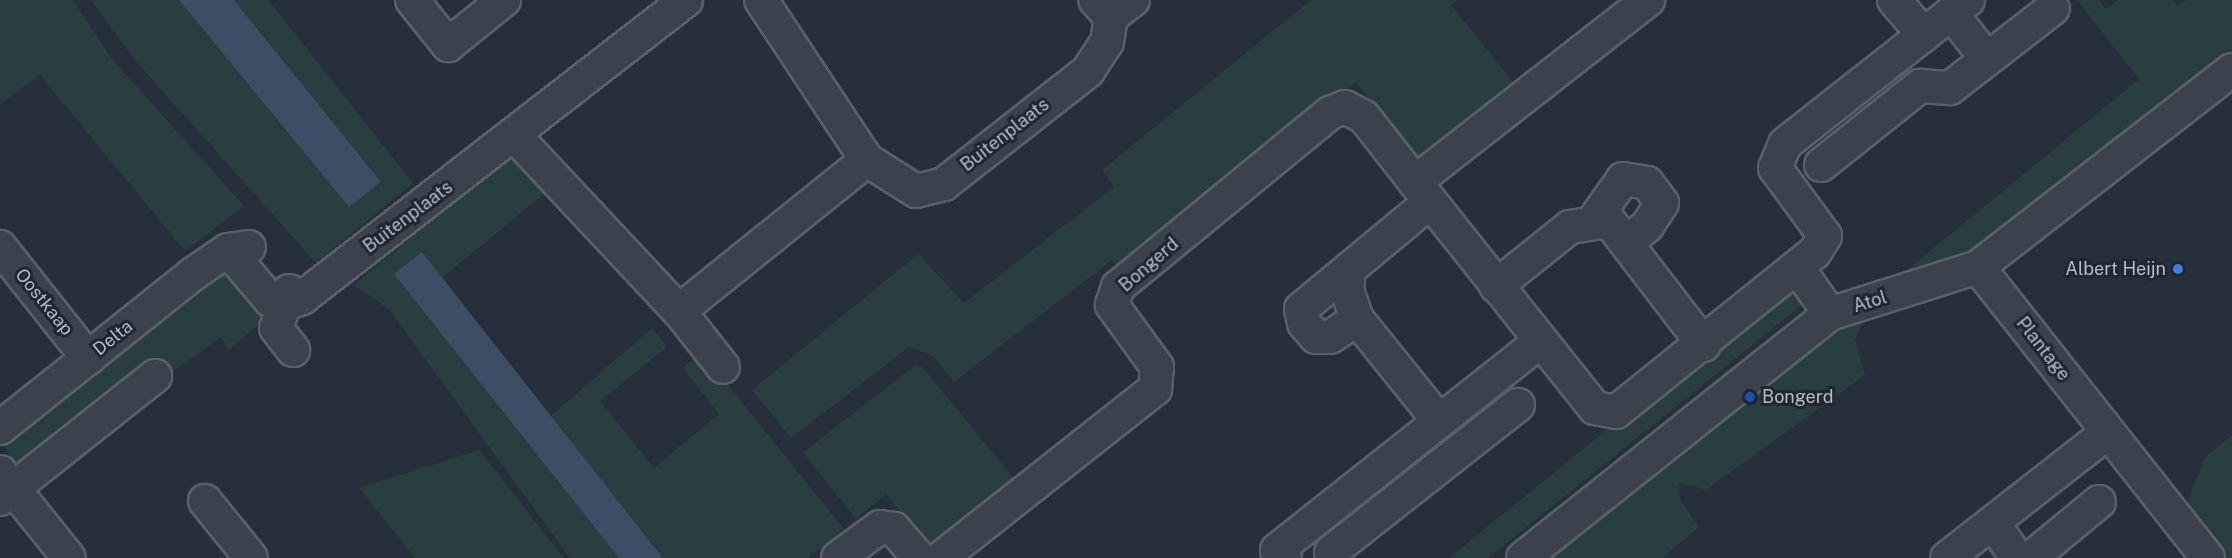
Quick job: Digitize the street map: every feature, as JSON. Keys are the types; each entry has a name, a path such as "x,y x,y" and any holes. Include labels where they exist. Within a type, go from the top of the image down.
{"street":[{"path":"412,0 448,45 504,0"},
{"name":"Buitenplaats","path":"761,0 867,160 916,191 944,184 1088,71 1107,42 1113,6"},
{"path":"1358,319 1330,337 1316,337 1304,323 1301,309 1349,269 1423,192 1648,0"},
{"path":"1894,0 1924,35"},
{"name":"Buitenplaats","path":"291,298 515,136 684,1"},
{"name":"Bongerd","path":"941,558 1155,389 1157,367 1112,305 1118,288 1330,113 1345,107 1364,117 1539,342 1595,408 1616,412 1704,345 1797,267 1825,236 1775,168 1785,144 1960,7 1987,59"},
{"path":"1821,165 1920,86 1950,88 2053,8"},
{"name":"Atol","path":"1523,558 1830,314 1978,267 2232,70"},
{"path":"1839,102 1863,132"},
{"path":"515,136 679,311 723,368"},
{"path":"679,311 867,160"},
{"path":"1594,220 1623,178 1647,183 1662,203 1647,226 1627,242"},
{"path":"1496,286 1570,226 1594,220 1609,221 1704,345"},
{"name":"Oostkaap","path":"0,247 88,358"},
{"name":"Delta","path":"0,428 228,250 249,247 291,298"},
{"path":"1797,267 1830,314"},
{"name":"Plantage","path":"1978,267 2208,558"},
{"path":"1349,269 1347,290 1358,319 1446,416 1476,438"},
{"path":"291,298 276,328 292,350"},
{"path":"1285,558 1277,550 1539,342"},
{"path":"69,558 5,486 155,376"},
{"path":"1332,552 1518,405"},
{"path":"1947,558 2108,432"},
{"path":"1352,490 1375,518"},
{"path":"205,501 250,558"},
{"path":"2031,558 2099,502"},
{"path":"1993,523 2017,558"},
{"path":"838,558 880,527 894,529 920,558"}],"green space":[{"path":"0,0 73,0 111,58 244,206 185,251 40,75 0,104"},
{"path":"91,0 179,0 349,207 381,182 234,0 268,0 413,183 316,263 136,61"},
{"path":"1311,0 1457,0 1451,5 1518,88 1422,164 1356,82 1119,268 1112,260 954,382 931,354 909,347 791,438 752,390 918,254 964,303 1114,187 1102,170"},
{"path":"2077,0 2099,0 2106,9 2118,0 2173,0 2178,6 2186,0 2232,0 2232,51 1980,246 1906,271 2139,79"},
{"path":"509,161 521,162 550,189 442,278 422,252 394,274 619,558 570,558 389,309 354,285 496,167"},
{"path":"233,263 264,286 263,321 229,350 221,337 167,376 151,357 16,464 3,445"},
{"path":"1789,281 1804,294 1802,305 1488,558 1449,558"},
{"path":"1865,316 1855,340 1865,375 1706,490 1679,482 1680,500 1699,527 1662,558 1536,558 1825,326"},
{"path":"652,328 667,347 600,401 654,468 719,414 683,368 702,353 844,529 808,558 663,558 551,416"},
{"path":"916,365 923,368 1016,481 933,550 886,494 856,519 803,452"},
{"path":"2232,435 2232,558 2223,558 2185,508 2205,457"},
{"path":"479,450 564,558 415,558 359,488"}],"water":[{"path":"179,0 234,0 381,182 349,207"},
{"path":"422,252 663,558 619,558 394,274"}],"place":[{"name":"Albert Heijn","path":"2178,269"},
{"name":"Bongerd","path":"1750,397"}]}
